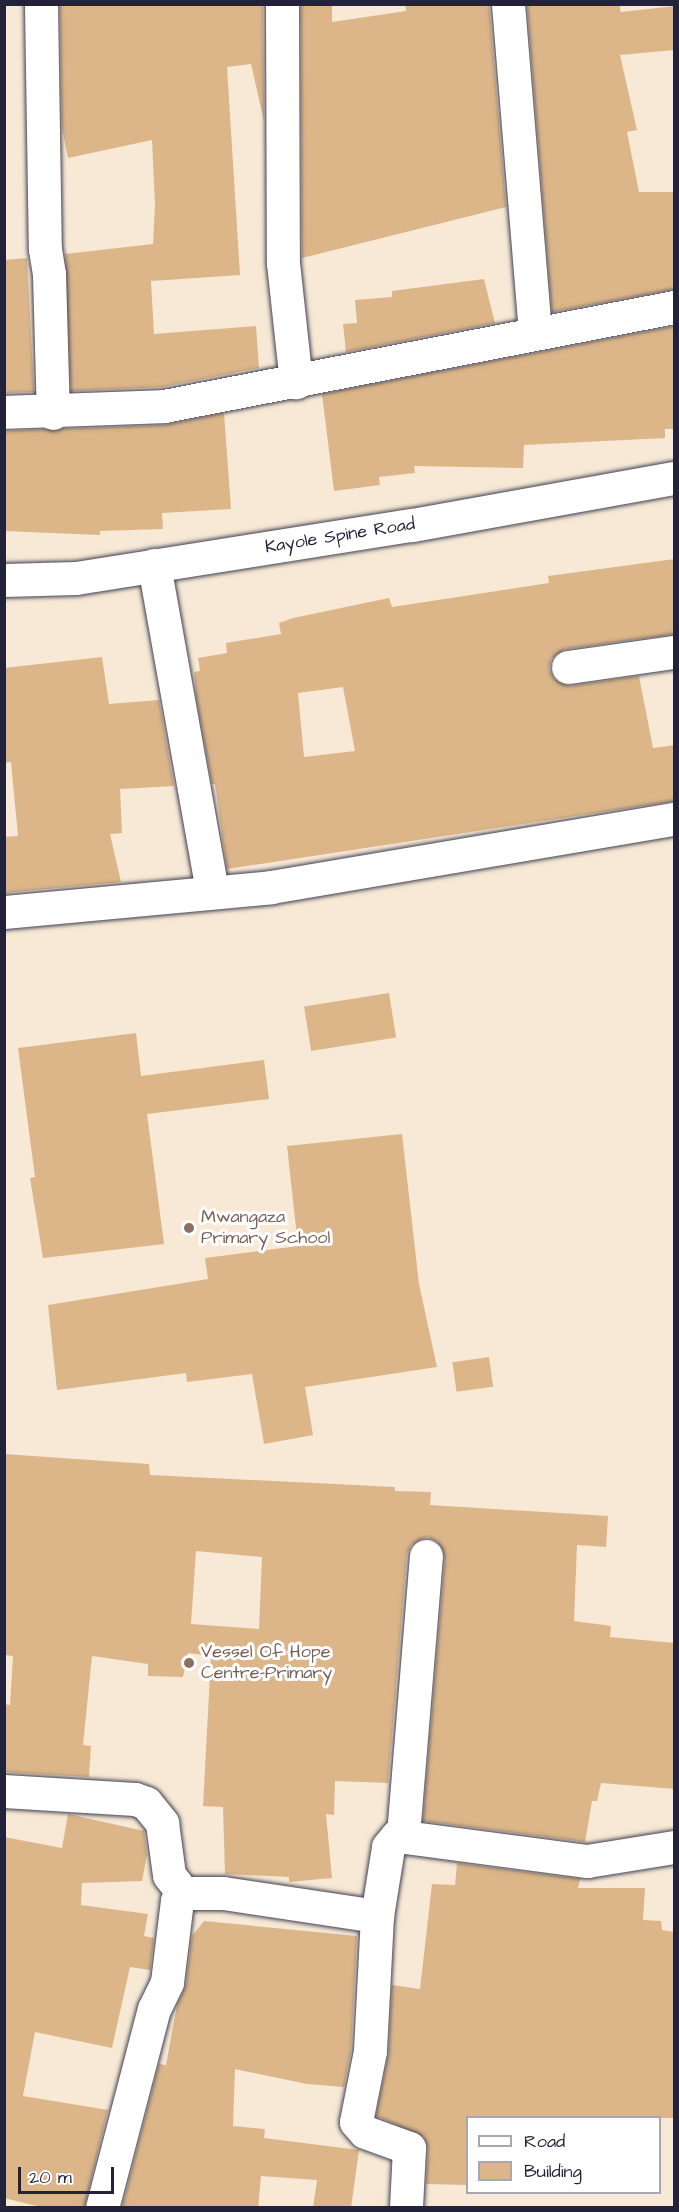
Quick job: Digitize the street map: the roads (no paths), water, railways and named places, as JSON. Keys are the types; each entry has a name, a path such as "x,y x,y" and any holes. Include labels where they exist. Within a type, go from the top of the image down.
{"street":[{"path":"41,4 45,249 49,274 52,413"},
{"path":"282,4 283,263 296,382"},
{"path":"508,4 535,332"},
{"path":"4,412 52,413 164,406 296,382 535,332 675,307"},
{"name":"Kayole Spine Road","path":"4,580 76,578 412,525 675,478"},
{"path":"154,565 212,892"},
{"path":"568,667 675,652"},
{"path":"4,912 283,885 675,819"},
{"path":"403,1835 426,1556"},
{"path":"4,1791 135,1799 146,1803 162,1824 169,1875 183,1893"},
{"path":"406,2208 409,2148 365,2132 356,2122 370,2051 377,1916 388,1846 391,1840 403,1835 588,1863 675,1847"},
{"path":"183,1893 223,1893 377,1916"},
{"path":"102,2208 154,2009 167,1982 177,1901 183,1893"}],"place":[{"name":"Mwangaza Primary School","path":"189,1228"},
{"name":"Vessel Of Hope Centre-Primary","path":"189,1663"}]}
